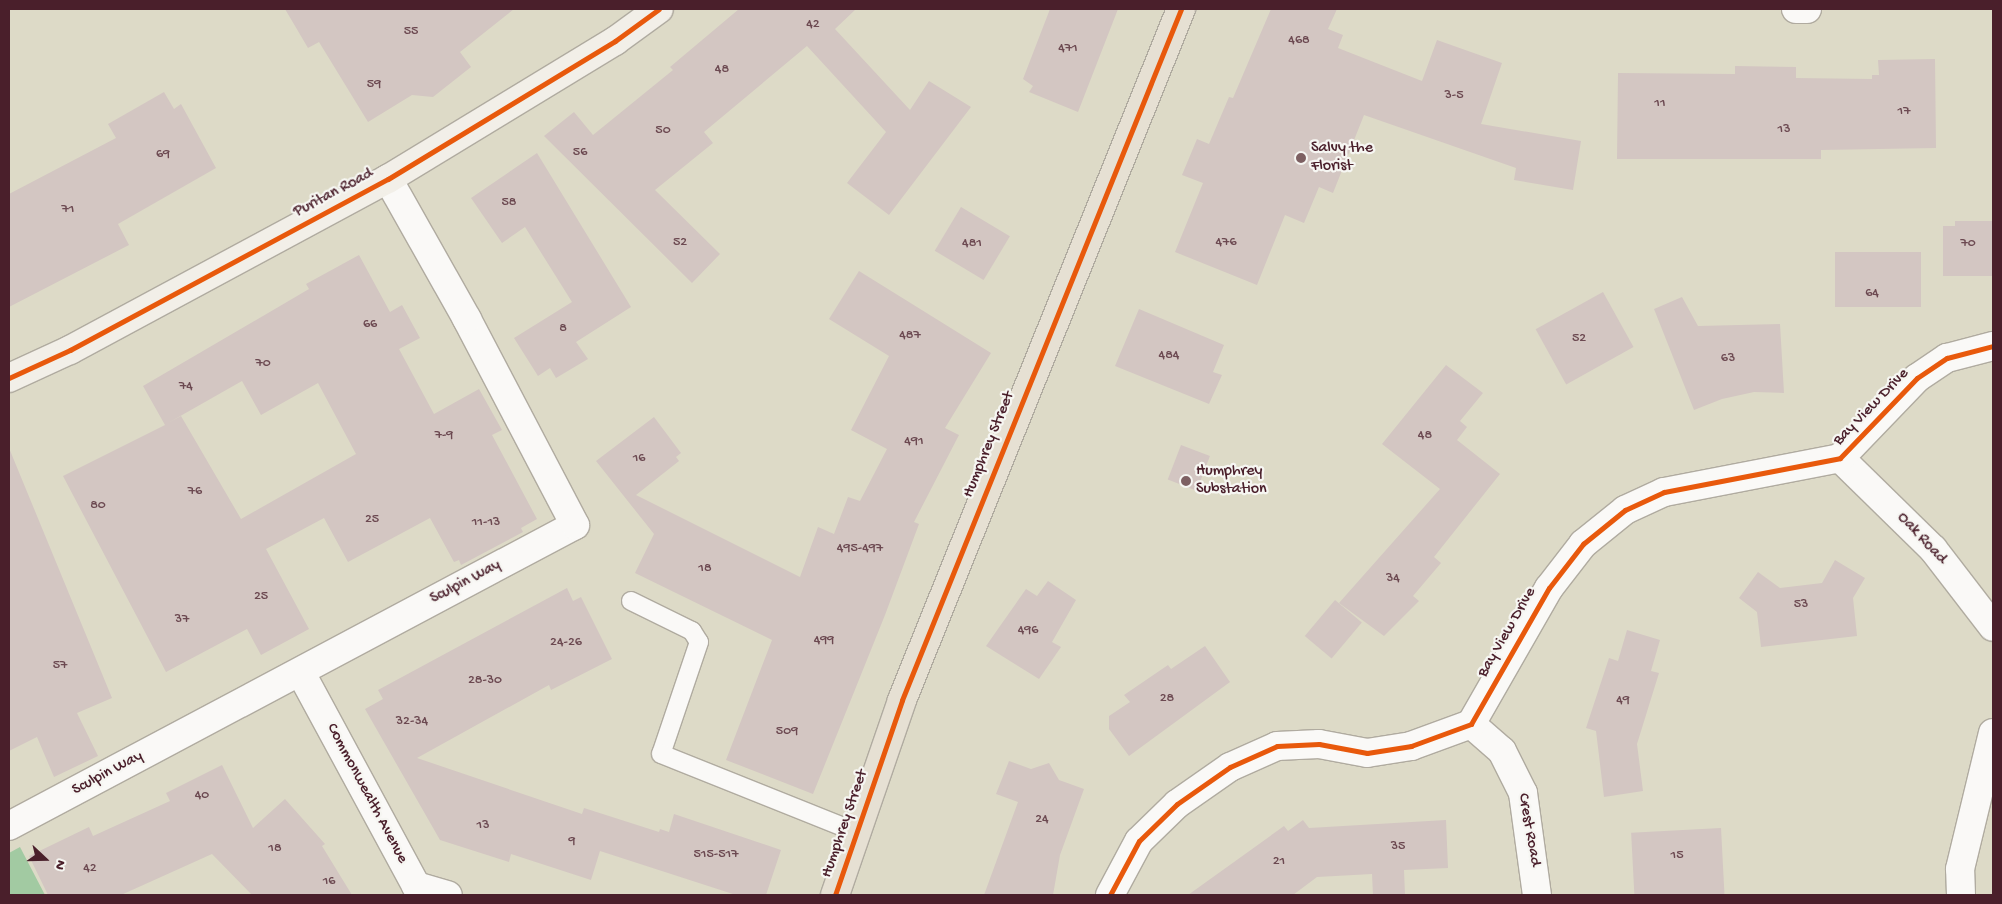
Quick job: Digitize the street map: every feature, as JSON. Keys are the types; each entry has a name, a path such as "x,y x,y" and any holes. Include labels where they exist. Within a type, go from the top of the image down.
{"main road":[{"name":"Humphrey Street","path":"835,895 902,700 1181,9"}],"street":[{"name":"Puritan Road","path":"9,378 70,350 388,179 615,40 658,9"},
{"path":"1796,9 1807,9"},
{"name":"Sculpin Way","path":"9,826 301,673 575,525 467,319 388,179"},
{"name":"Bay View Drive","path":"1471,724 1549,588 1583,544 1625,510 1664,492 1840,458 1917,378 1947,358 1993,346"},
{"name":"Oak Road","path":"1840,458 1933,549 1993,627"},
{"name":"Commonwealth Avenue","path":"301,673 414,891 448,895"},
{"path":"1110,895 1139,842 1177,804 1230,767 1277,746 1319,744 1367,753 1411,746 1471,724"},
{"name":"Crest Road","path":"1471,724 1502,751 1523,793 1537,895"},
{"path":"1961,895 1960,869 1993,733"}],"lane":[{"path":"631,601 692,631 699,642 661,754 856,832"}],"green space":[{"path":"20,847 45,895 9,895 9,853"}],"building":[{"path":"285,9 514,9 460,52 471,67 433,97 412,95 368,122 319,42 308,48"},
{"path":"739,9 856,9 835,29 910,110 929,81 971,107 889,215 847,183 886,132 807,46 704,132 713,143 655,190 720,254 692,283 544,136 574,112 593,135 673,70 670,67"},
{"path":"1050,9 1118,9 1078,112 1029,92 1033,86 1023,79"},
{"path":"1271,9 1337,9 1328,29 1343,35 1338,48 1422,81 1437,40 1502,63 1481,124 1581,141 1573,190 1514,180 1516,168 1364,115 1333,193 1319,187 1304,223 1285,215 1257,285 1175,252 1203,183 1182,175 1197,139 1209,144 1229,97 1233,98"},
{"path":"1935,59 1936,148 1821,150 1821,159 1617,159 1618,73 1735,74 1735,66 1796,67 1796,78 1872,79 1872,75 1879,75 1878,60"},
{"path":"164,92 174,109 181,104 216,168 118,224 129,245 9,307 9,194 116,138 108,124"},
{"path":"537,153 631,307 576,342 588,359 556,378 550,368 538,376 514,338 572,302 525,227 502,243 471,198"},
{"path":"961,207 1010,236 984,280 935,251"},
{"path":"1955,221 1993,221 1993,276 1943,276 1943,226 1955,226"},
{"path":"1835,252 1921,252 1921,307 1835,307"},
{"path":"359,255 390,312 402,305 420,338 399,349 434,414 479,389 502,430 492,435 537,519 521,528 523,532 461,565 459,560 454,562 430,518 348,562 324,518 266,549 309,629 261,655 247,629 166,672 63,476 165,425 143,386 309,289 306,284","holes":["242,381 261,415 318,383 356,454 241,519 181,416 168,423"]},
{"path":"859,271 991,353 945,428 959,435 914,522 919,524 885,615 813,794 726,760 772,640 635,573 654,534 596,461 654,417 681,453 676,457 679,461 636,495 800,577 818,527 834,534 848,497 860,501 887,449 851,430 889,356 829,319"},
{"path":"1603,292 1634,347 1566,384 1536,329"},
{"path":"1682,297 1698,326 1780,324 1784,393 1754,392 1722,399 1694,410 1654,309"},
{"path":"1139,309 1224,345 1213,372 1222,375 1209,404 1115,366"},
{"path":"1446,365 1483,393 1460,421 1467,427 1457,440 1500,474 1434,557 1441,563 1413,596 1419,601 1384,636 1339,603 1440,489 1382,444"},
{"name":"Humphrey Substation","path":"1181,445 1210,456 1197,491 1168,480"},
{"path":"9,448 112,698 77,713 98,756 54,777 37,737 9,751"},
{"path":"1835,560 1865,578 1853,598 1857,636 1761,647 1757,612 1739,598 1758,572 1780,588 1822,583"},
{"path":"1048,581 1076,600 1052,642 1061,647 1039,679 986,646 1026,589 1037,596"},
{"path":"567,588 573,601 581,597 612,659 551,690 549,685 417,758 582,814 584,808 659,832 660,829 669,832 674,814 781,850 766,895 736,895 600,851 591,880 511,854 509,862 440,840 365,709 383,699 378,690"},
{"path":"1335,600 1362,622 1332,659 1305,636"},
{"path":"1627,630 1660,640 1651,671 1659,673 1637,744 1643,791 1604,797 1596,731 1586,728 1609,658 1618,661"},
{"path":"1205,646 1230,682 1129,756 1109,729 1109,716 1130,702 1124,695 1168,665 1171,669"},
{"path":"1009,761 1031,769 1049,763 1059,780 1084,789 1060,855 1053,895 984,895 1018,802 996,794"},
{"path":"222,765 253,828 285,799 325,844 322,846 352,895 252,895 212,854 121,895 48,895 29,856 89,827 93,836 170,801 166,793"},
{"path":"1303,820 1309,828 1446,820 1448,868 1404,870 1405,895 1373,895 1372,874 1317,877 1293,895 1188,895 1284,826 1288,831"},
{"path":"1721,828 1725,895 1634,895 1631,833"}],"cycle path":[{"path":"9,378 70,350 388,179 615,41 659,9"},
{"path":"835,895 902,700 1181,9"},
{"path":"1110,895 1139,841 1177,804 1230,767 1277,746 1319,744 1367,753 1411,746 1471,724 1549,588 1583,544 1625,510 1664,492 1840,458 1917,378 1947,358 1993,346"}],"place":[{"name":"Salvy the Florist","path":"1301,158"},
{"name":"Humphrey Substation","path":"1186,481"}]}
